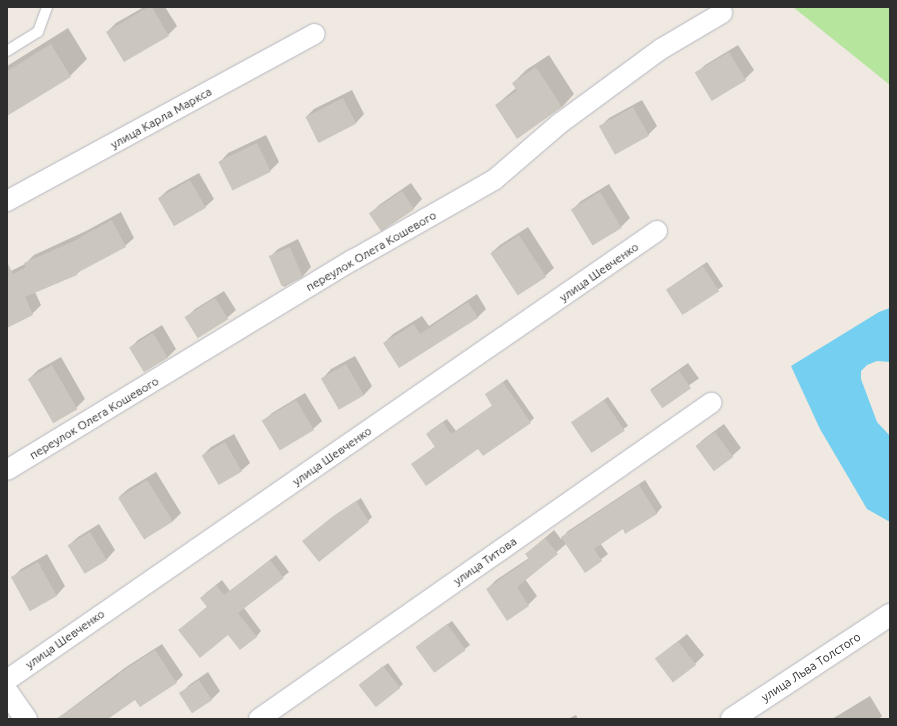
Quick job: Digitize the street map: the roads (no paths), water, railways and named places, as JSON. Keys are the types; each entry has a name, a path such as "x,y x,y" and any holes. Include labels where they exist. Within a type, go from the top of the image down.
{"street":[{"name":"переулок Олега Кошевого","path":"7,470 353,260 494,180 559,124 661,49 722,13"},
{"name":"улица Карла Маркса","path":"7,201 315,34"},
{"name":"улица Шевченко","path":"7,680 657,232"},
{"name":"улица Титова","path":"259,719 711,403"},
{"name":"улица Льва Толстого","path":"732,719 890,615"},
{"path":"7,692 26,719"}],"lane":[{"path":"7,51 38,32 47,7"}],"water":[{"path":"890,308 890,362 877,361 867,365 861,371 861,379 877,422 890,436 890,522 867,509 820,429 791,366 879,312"}]}
